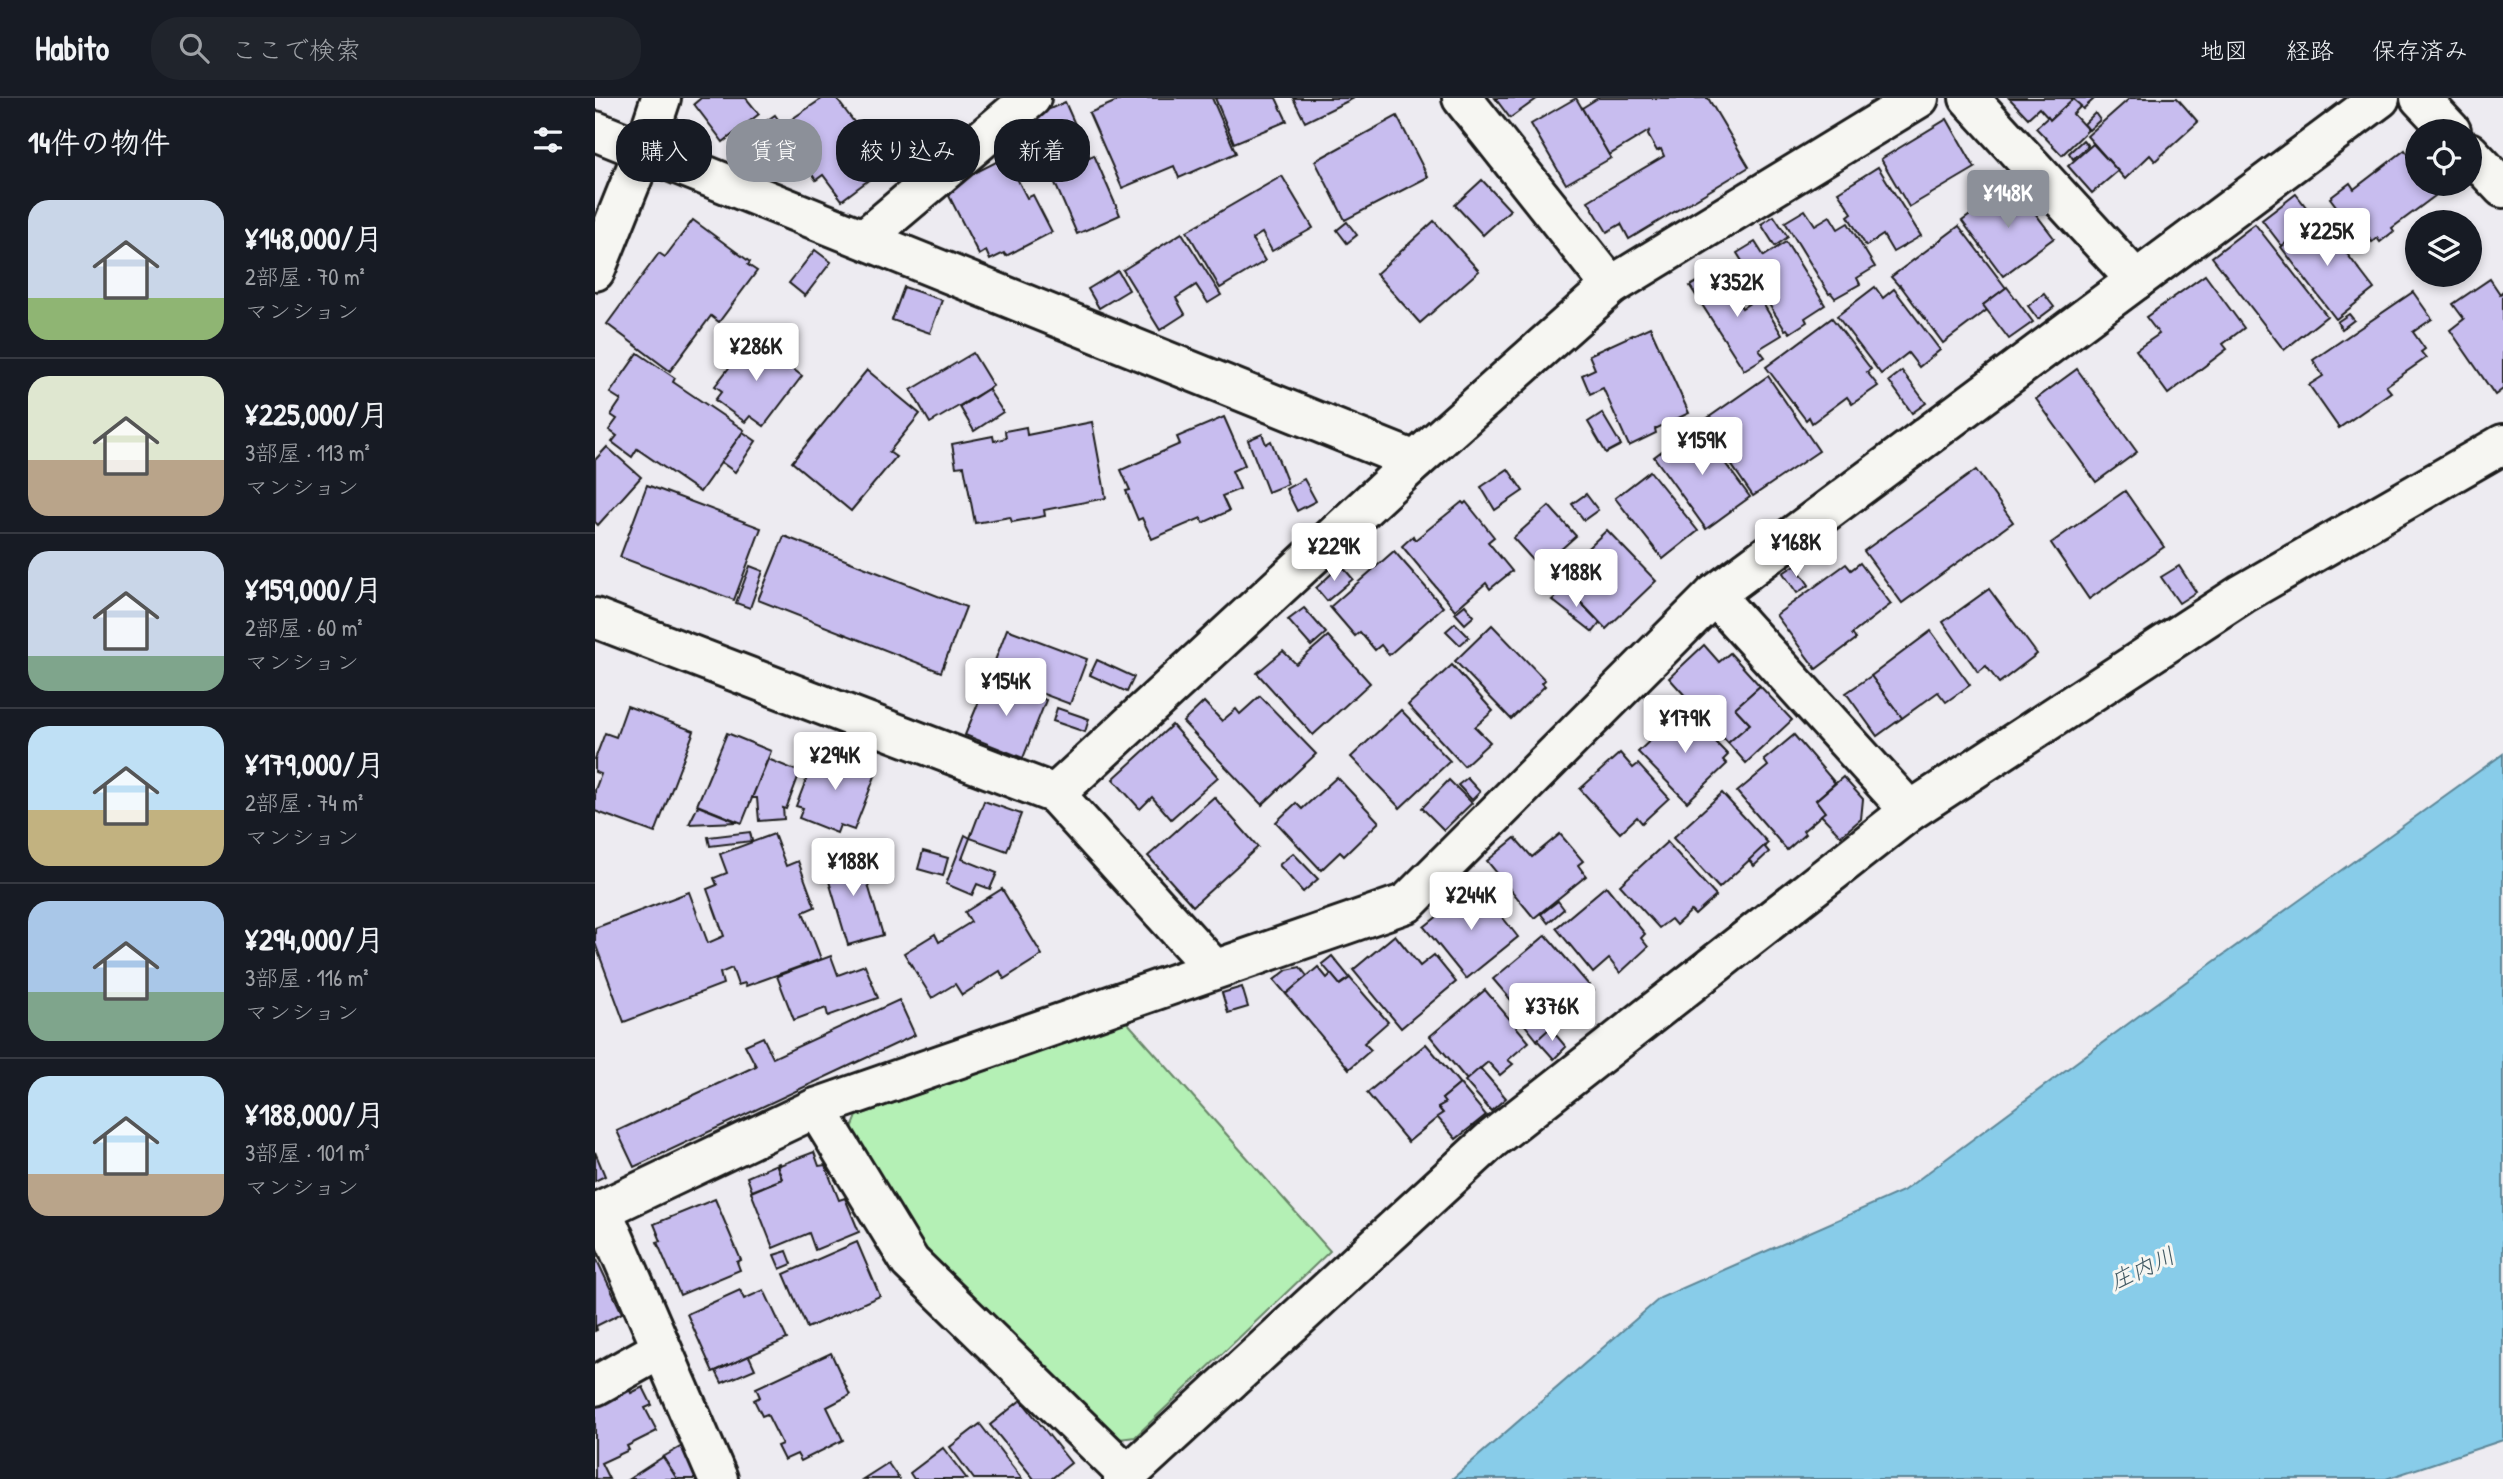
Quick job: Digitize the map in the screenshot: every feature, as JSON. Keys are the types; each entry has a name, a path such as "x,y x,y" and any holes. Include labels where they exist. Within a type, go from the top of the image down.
{"street":[{"path":"654,119 661,98"},
{"path":"865,239 1031,98"},
{"path":"1462,98 1611,286"},
{"path":"1055,794 1415,461 1611,286 1919,98"},
{"path":"1969,98 2136,280"},
{"path":"718,1479 598,1212 816,1108 1407,904 1714,595 2380,98"},
{"path":"2420,98 2440,119"},
{"path":"595,131 616,140"},
{"path":"2482,166 2503,188"},
{"path":"712,179 1415,461"},
{"path":"595,271 631,182"},
{"path":"816,1108 910,1262 1126,1477 1491,1140 1910,811 2242,594 2503,444"},
{"path":"1714,595 1910,811"},
{"path":"595,618 1055,794 1215,969"},
{"path":"595,1386 661,1349"}],"green space":[{"path":"1126,1021 1330,1251 1135,1437 1112,1440 933,1279 848,1138 857,1116"}],"water":[{"name":"庄内川","path":"2503,754 2503,1440 2386,1479 1452,1479 1660,1298 1903,1191 2148,1009"}],"building":[{"path":"701,98 746,98 759,114 753,119 726,119 726,140 723,142 712,128 712,119 705,119 694,104"},
{"path":"823,98 836,98 852,119 836,119 836,182 866,182 842,200 822,176 822,119 792,119"},
{"path":"1124,98 1212,98 1236,153 1179,178 1174,166 1122,188 1089,113"},
{"path":"1215,98 1276,98 1287,121 1234,143"},
{"path":"1293,98 1354,98 1305,122"},
{"path":"1495,98 1538,98 1510,118"},
{"path":"1576,98 1611,158 1566,184 1531,124"},
{"path":"1598,98 1708,98 1749,167 1629,239 1621,224 1607,232 1588,201 1664,156 1661,149 1657,151 1648,135 1649,131 1609,155 1582,108"},
{"path":"2009,98 2095,98 2083,109 2073,99 2050,120 2039,108 2028,118"},
{"path":"2130,98 2177,98 2198,122 2155,161 2150,155 2125,179 2087,136"},
{"path":"2073,99 2081,106 2073,114 2088,130 2062,155 2036,128 2048,117 2050,120"},
{"path":"1065,102 1073,119 1027,119"},
{"path":"2095,113 2100,120 2089,130 2084,124"},
{"path":"1397,116 1428,177 1345,220 1315,161"},
{"path":"1947,119 1975,168 1909,207 1881,159"},
{"path":"2083,140 2088,146 2073,159 2069,153"},
{"path":"2093,144 2118,171 2092,193 2068,166"},
{"path":"2405,150 2405,196 2435,196 2416,210 2405,210 2405,218 2392,228 2394,231 2380,242 2377,238 2372,242 2348,211 2343,215 2330,198 2350,183 2354,189"},
{"path":"1094,155 1120,215 1077,234 1054,182 1090,182 1090,157"},
{"path":"994,163 994,182 1019,182 1027,198 1033,195 1052,232 1006,256 1004,253 990,260 986,251 979,255 945,188 957,182 980,182 980,170"},
{"path":"1878,167 1921,236 1893,252 1883,235 1866,246 1848,216 1852,213 1838,192"},
{"path":"1282,176 1313,228 1272,251 1262,233 1252,239 1265,261 1220,288 1187,231"},
{"path":"1482,180 1510,210 1483,235 1455,205"},
{"path":"2013,184 2054,238 2003,276 1962,221"},
{"path":"2296,194 2316,220 2282,246 2262,220"},
{"path":"1805,210 1815,225 1830,216 1838,229 1848,223 1875,267 1857,278 1860,284 1835,298 1829,294 1785,222"},
{"path":"1774,216 1788,237 1775,246 1761,224"},
{"path":"2319,217 2374,289 2336,319 2281,247"},
{"path":"693,220 750,262 748,265 757,271 719,322 711,316 670,371 607,324 659,253 665,257"},
{"path":"1434,221 1479,271 1420,323 1376,274"},
{"path":"1347,222 1357,235 1347,243 1337,230"},
{"path":"2255,224 2327,316 2284,350 2212,257"},
{"path":"1959,226 2006,288 1983,305 1987,310 1943,343 1900,285 1891,277"},
{"path":"1182,233 1221,295 1208,303 1196,285 1176,298 1185,314 1160,330 1123,270"},
{"path":"1755,242 1764,256 1786,242 1825,305 1805,318 1807,322 1790,333 1785,330 1737,253"},
{"path":"815,250 831,262 805,296 789,283"},
{"path":"1718,270 1742,308 1759,297 1782,335 1759,349 1765,357 1744,370 1690,286"},
{"path":"1118,271 1129,290 1099,308 1088,289"},
{"path":"2205,275 2244,328 2223,344 2227,349 2168,394 2136,350 2159,334 2146,317"},
{"path":"2490,279 2500,294 2503,291 2503,389 2495,395 2450,330 2464,319 2453,304 2482,287"},
{"path":"904,287 942,300 930,333 892,320"},
{"path":"1875,287 1883,298 1894,289 1940,350 1919,367 1908,353 1881,374 1837,316"},
{"path":"2007,287 2033,322 2009,339 1983,305"},
{"path":"2413,292 2432,319 2413,332 2425,349 2421,352 2426,358 2386,386 2391,392 2339,428 2309,385 2323,376 2313,360"},
{"path":"2044,294 2054,307 2038,319 2028,306"},
{"path":"2349,314 2354,320 2342,329 2337,322"},
{"path":"1832,318 1871,369 1867,372 1878,386 1852,404 1847,397 1812,423 1809,417 1806,420 1766,367"},
{"path":"1650,327 1689,413 1655,429 1656,433 1629,446 1603,388 1590,394 1582,375 1595,369 1589,355"},
{"path":"750,336 802,376 764,426 750,416 745,422 715,400 722,391 715,386"},
{"path":"638,353 675,378 673,382 744,430 700,492 637,449 632,457 612,442 617,436 609,430 617,419 611,415 621,400 610,393"},
{"path":"973,353 993,386 930,423 911,390"},
{"path":"2077,369 2137,452 2096,482 2036,399"},
{"path":"867,370 920,414 889,452 896,457 851,511 792,462"},
{"path":"1902,371 1926,403 1912,413 1889,381"},
{"path":"1768,376 1819,451 1753,496 1702,422"},
{"path":"988,389 1003,412 974,431 960,407"},
{"path":"1602,413 1621,445 1606,453 1588,422"},
{"path":"1224,417 1245,465 1232,471 1240,489 1222,496 1229,511 1203,523 1201,518 1152,539 1142,518 1138,520 1121,470 1180,444 1177,437"},
{"path":"1092,422 1106,498 1044,510 1045,516 1012,522 1010,517 975,523 964,466 956,467 952,444 993,436 994,441 1006,438 1005,431 1026,427 1027,435"},
{"path":"1697,425 1750,497 1706,529 1654,457"},
{"path":"743,432 756,441 735,472 721,462"},
{"path":"1262,434 1266,444 1271,441 1288,484 1268,492 1248,440"},
{"path":"607,447 641,477 598,525 595,522 595,460"},
{"path":"1508,469 1523,491 1495,510 1481,487"},
{"path":"1976,470 2013,522 1902,603 1864,551"},
{"path":"1650,471 1698,531 1663,559 1615,498"},
{"path":"1304,479 1316,501 1297,511 1286,489"},
{"path":"647,485 761,528 734,600 620,557"},
{"path":"2125,491 2164,547 2089,599 2051,543"},
{"path":"1586,494 1598,510 1584,520 1572,504"},
{"path":"1462,502 1466,502 1494,537 1488,542 1512,571 1490,589 1486,583 1455,610 1402,546 1413,536 1415,540"},
{"path":"1549,506 1576,536 1540,568 1513,538"},
{"path":"1607,530 1656,581 1606,629 1557,577"},
{"path":"784,536 966,607 941,672 758,600"},
{"path":"1394,551 1443,607 1389,655 1381,645 1375,650 1360,632 1355,636 1330,607"},
{"path":"1860,563 1891,604 1852,634 1856,639 1816,669 1776,615 1846,564 1851,570"},
{"path":"1341,565 1353,579 1327,601 1316,588"},
{"path":"1795,565 1809,585 1797,593 1783,573"},
{"path":"750,566 763,571 750,608 736,603"},
{"path":"2179,566 2196,592 2179,603 2161,577"},
{"path":"1566,588 1600,623 1593,632 1552,600"},
{"path":"1989,589 2037,654 1999,683 1986,666 1978,672 1943,622"},
{"path":"1465,605 1474,616 1465,624 1455,613"},
{"path":"1304,608 1326,633 1311,646 1288,620"},
{"path":"1455,623 1469,637 1460,645 1446,631"},
{"path":"1492,625 1545,680 1542,683 1545,686 1511,719 1455,661"},
{"path":"1007,629 1087,659 1070,704 990,674"},
{"path":"1931,631 1970,685 1946,702 1938,692 1902,718 1871,676"},
{"path":"1328,636 1370,683 1313,735 1257,673 1283,651 1296,664"},
{"path":"1704,645 1719,662 1730,653 1760,686 1735,708 1750,724 1728,743 1669,678"},
{"path":"1097,660 1134,677 1127,692 1090,675"},
{"path":"1452,665 1493,711 1475,727 1490,742 1464,766 1408,705"},
{"path":"1871,676 1902,718 1877,736 1846,693"},
{"path":"989,677 1046,700 1023,758 965,735"},
{"path":"1760,686 1792,720 1746,763 1728,743 1750,724 1735,708"},
{"path":"1260,696 1316,754 1262,805 1183,722 1204,702 1222,721 1236,709 1240,714"},
{"path":"627,706 694,731 655,833 595,811 595,790 601,774 595,772 595,759 605,733 616,737"},
{"path":"1057,708 1089,719 1085,732 1053,721"},
{"path":"1683,709 1728,755 1723,760 1727,764 1687,802 1638,752"},
{"path":"1401,710 1450,761 1400,808 1351,757"},
{"path":"1172,725 1218,777 1171,819 1152,797 1140,809 1113,779"},
{"path":"727,733 771,751 742,823 697,805"},
{"path":"1794,735 1835,783 1816,800 1825,812 1803,831 1805,834 1787,850 1737,792 1768,766 1764,760"},
{"path":"818,749 877,771 854,830 840,825 837,833 799,818 803,808 796,806"},
{"path":"1620,753 1633,768 1638,764 1669,798 1642,823 1637,817 1620,833 1580,789"},
{"path":"768,759 800,772 786,809 783,808 784,819 759,821 757,798 752,798"},
{"path":"1337,777 1379,822 1344,856 1340,852 1321,870 1276,822 1296,803 1302,809"},
{"path":"1843,777 1863,799 1861,819 1841,836 1821,815 1825,812 1816,800"},
{"path":"1467,778 1480,792 1472,800 1458,785"},
{"path":"1449,780 1472,803 1444,830 1422,808"},
{"path":"1722,793 1768,843 1719,888 1673,838"},
{"path":"1214,797 1258,847 1193,906 1148,856"},
{"path":"984,801 1021,814 1007,851 970,838"},
{"path":"698,806 738,822 689,824"},
{"path":"750,832 752,841 710,846 708,837"},
{"path":"774,834 786,866 798,861 815,907 803,912 821,959 746,986 745,983 738,985 732,968 720,973 723,984 624,1022 595,943 595,928 689,892 708,943 724,936 707,889 717,885 714,878 727,873 720,854"},
{"path":"1560,834 1583,861 1578,865 1586,876 1534,918 1487,861 1515,838 1532,857"},
{"path":"965,835 970,838 962,859 997,873 990,889 977,884 972,895 946,884"},
{"path":"1667,842 1716,896 1695,915 1691,911 1676,925 1671,919 1659,928 1620,885"},
{"path":"1764,846 1769,852 1754,866 1749,860"},
{"path":"858,851 883,935 848,945 823,861"},
{"path":"923,851 948,858 943,876 918,869"},
{"path":"1293,853 1318,879 1303,892 1279,865"},
{"path":"1477,885 1518,937 1466,979 1424,927"},
{"path":"1606,886 1645,934 1641,938 1648,947 1620,973 1609,959 1593,973 1556,928"},
{"path":"1002,889 1042,955 1004,979 1000,971 962,995 955,984 932,998 904,953 935,934 939,942 971,922 965,912"},
{"path":"1558,901 1564,909 1548,923 1541,914"},
{"path":"1395,935 1420,966 1434,955 1456,982 1401,1028 1353,970"},
{"path":"1546,935 1594,991 1537,1040 1525,1025 1529,1021 1493,979"},
{"path":"831,956 838,975 865,965 878,998 828,1016 826,1008 794,1020 777,976"},
{"path":"1332,956 1350,978 1340,985 1322,964"},
{"path":"1300,967 1307,976 1286,994 1274,980 1287,970"},
{"path":"1318,967 1327,978 1331,974 1340,985 1350,978 1388,1022 1364,1043 1371,1050 1349,1069 1286,994"},
{"path":"1242,987 1248,1007 1228,1013 1222,993"},
{"path":"1485,990 1529,1042 1508,1060 1513,1064 1500,1075 1488,1062 1467,1080 1430,1036"},
{"path":"1586,998 1593,1005 1569,1025 1563,1017"},
{"path":"899,1000 915,1035 634,1167 617,1131 756,1066 745,1045 763,1037 773,1058"},
{"path":"1550,1028 1566,1047 1554,1059 1537,1040"},
{"path":"1426,1044 1460,1084 1442,1099 1445,1103 1438,1107 1443,1113 1408,1142 1367,1093"},
{"path":"1480,1068 1506,1098 1491,1111 1465,1081"},
{"path":"1460,1084 1486,1115 1456,1139 1437,1117 1443,1113 1438,1107 1445,1103 1442,1099"},
{"path":"595,1152 605,1176 595,1181"},
{"path":"814,1152 819,1166 825,1165 839,1200 845,1198 859,1232 815,1250 809,1233 773,1248 751,1192 782,1179 777,1166"},
{"path":"779,1163 777,1166 782,1179 752,1191 747,1177"},
{"path":"715,1199 741,1260 737,1262 740,1270 680,1295 657,1242 661,1241 654,1224"},
{"path":"857,1242 880,1296 807,1328 784,1274"},
{"path":"787,1251 792,1264 780,1269 774,1255"},
{"path":"595,1256 622,1313 596,1326 595,1331"},
{"path":"740,1290 744,1299 764,1290 787,1339 713,1372 687,1314"},
{"path":"831,1353 850,1395 827,1407 843,1440 801,1461 797,1454 784,1460 777,1446 782,1444 767,1414 762,1416 754,1400 760,1397 756,1388"},
{"path":"749,1356 755,1369 722,1383 716,1371"},
{"path":"643,1387 652,1405 645,1408 657,1431 627,1446 629,1450 601,1463 609,1479 595,1479 595,1405 629,1388 631,1393"},
{"path":"1021,1400 1071,1463 1051,1479 1034,1479 990,1425"},
{"path":"980,1424 1022,1479 974,1479 950,1447"},
{"path":"684,1445 698,1479 677,1479 663,1457"},
{"path":"943,1448 967,1479 914,1479 910,1473"},
{"path":"663,1457 677,1479 629,1479"},
{"path":"888,1463 899,1479 863,1479"}]}
